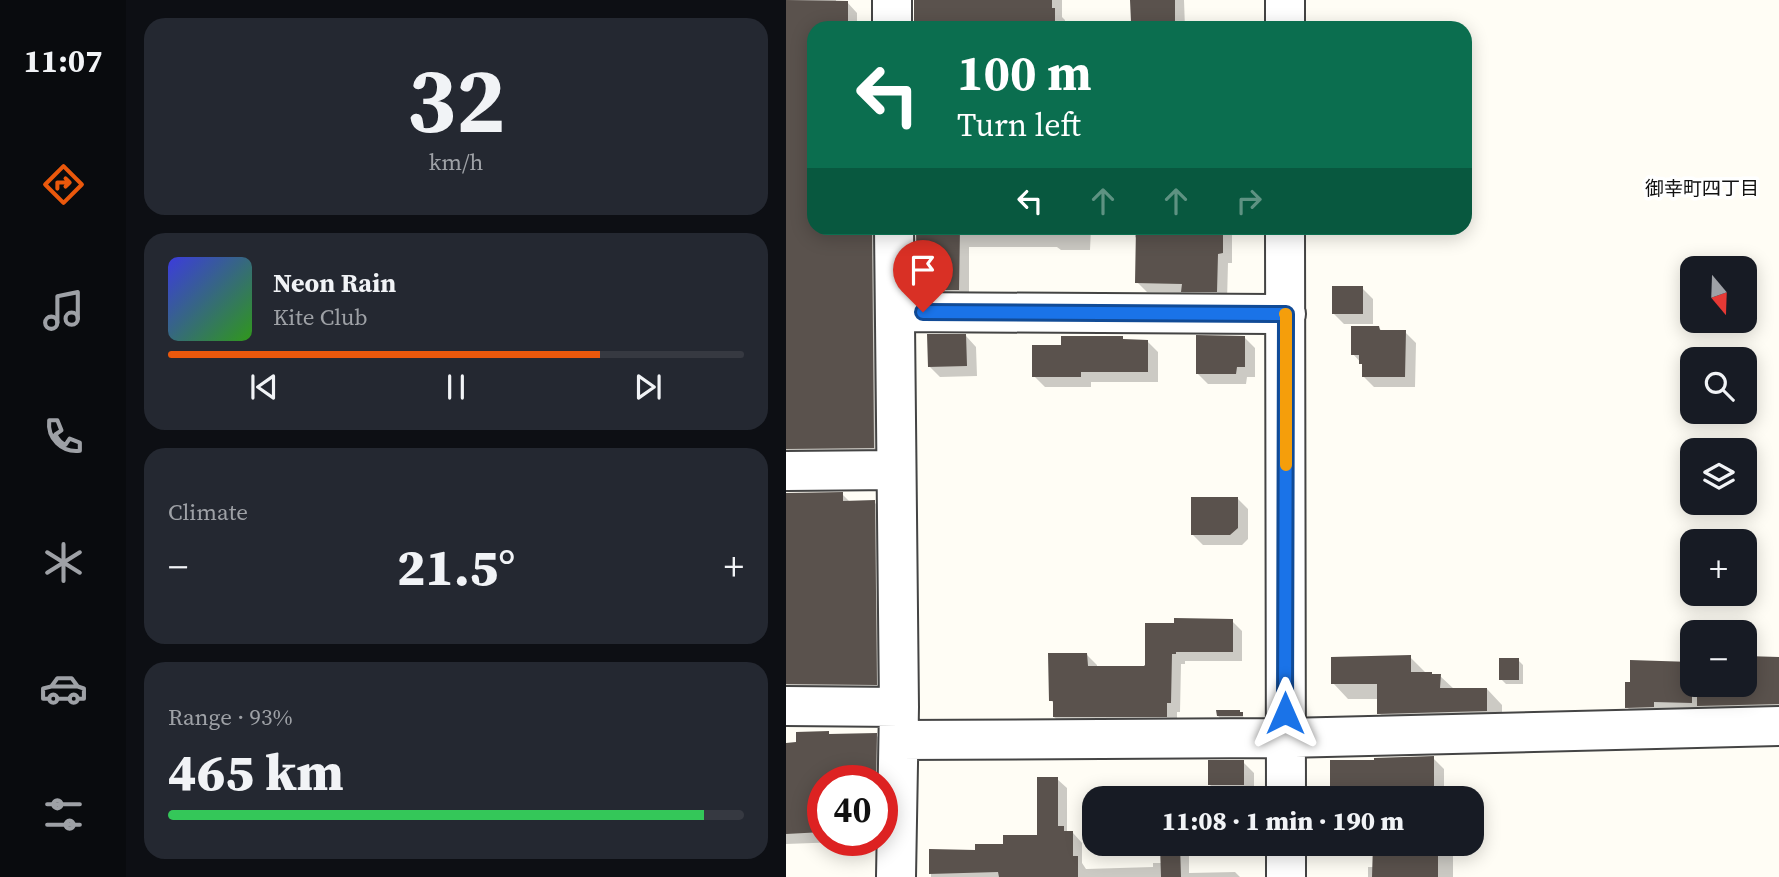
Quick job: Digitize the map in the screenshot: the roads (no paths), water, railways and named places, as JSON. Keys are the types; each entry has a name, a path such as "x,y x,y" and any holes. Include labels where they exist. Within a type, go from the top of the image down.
{"street":[{"path":"892,0 892,21"},
{"path":"1285,0 1285,21"},
{"path":"894,235 899,724 896,877"},
{"path":"1285,235 1285,786"},
{"path":"895,312 1286,314"},
{"path":"786,471 896,470"},
{"path":"786,706 899,724 1285,738 1779,726"},
{"path":"1286,856 1286,877"}],"district":[{"name":"御幸町四丁目","path":"1702,188"}]}
